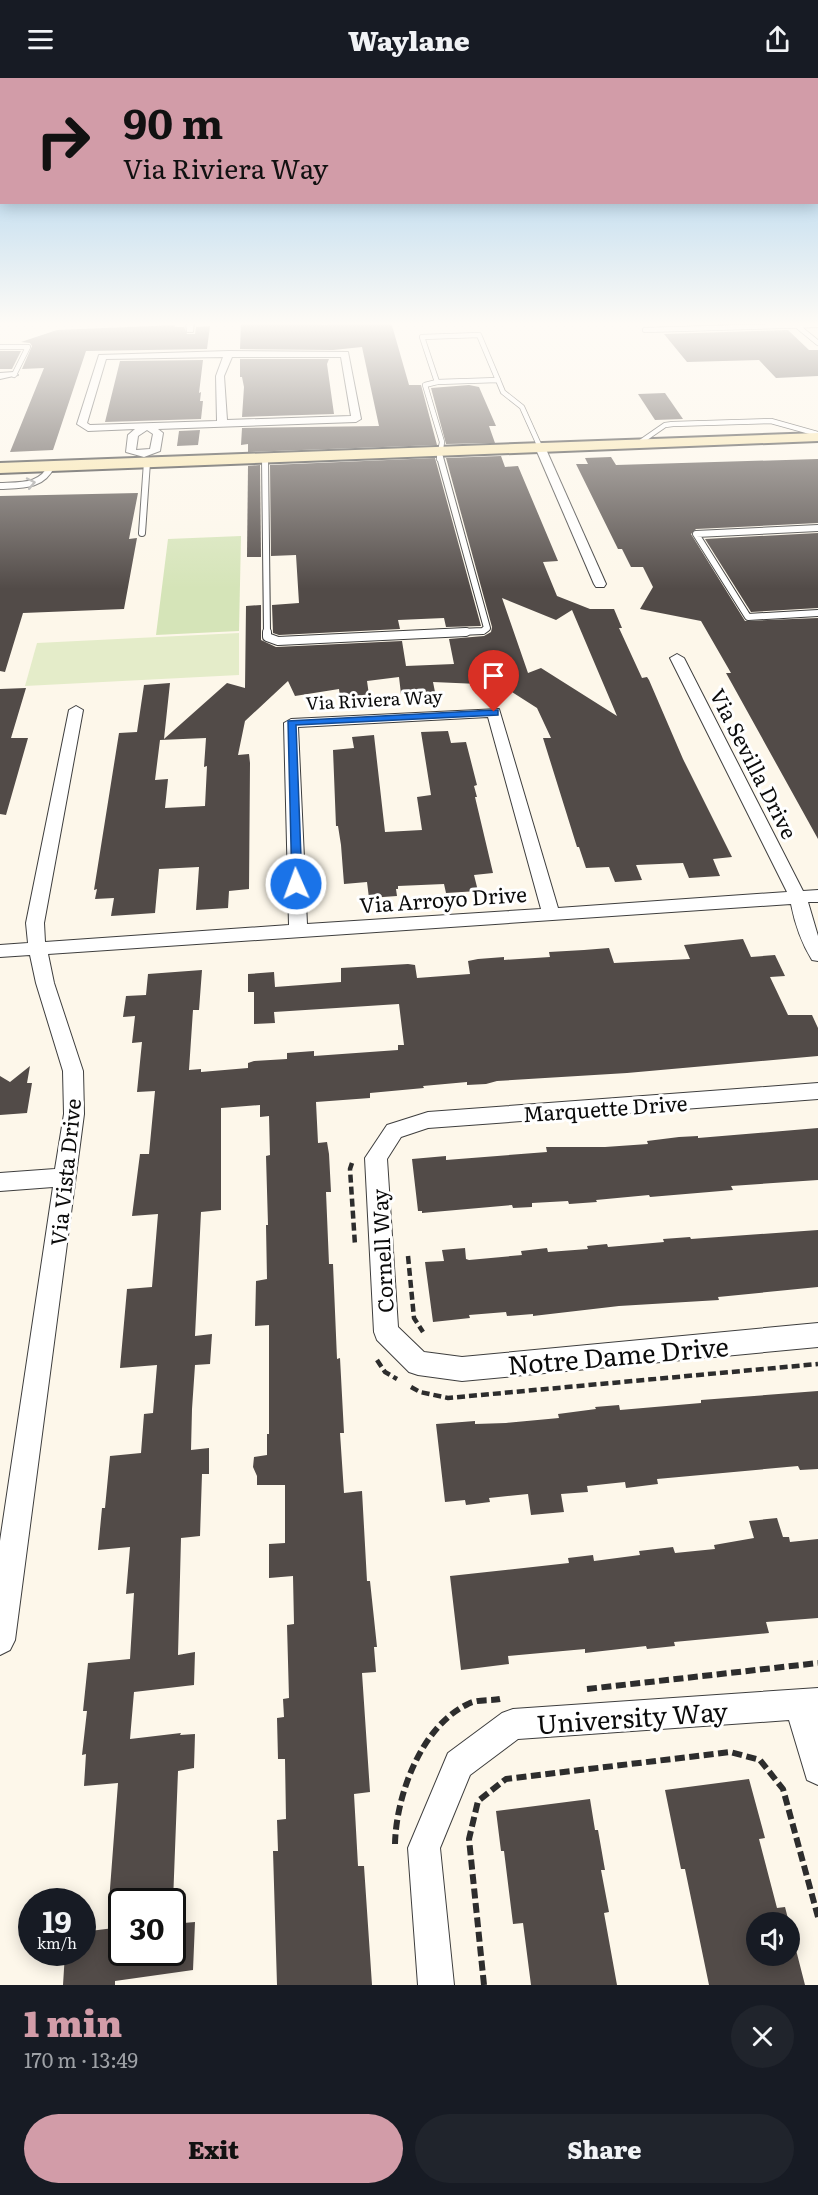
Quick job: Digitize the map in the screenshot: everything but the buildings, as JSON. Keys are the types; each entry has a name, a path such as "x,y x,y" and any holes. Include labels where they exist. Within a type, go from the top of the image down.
{"main road":[{"path":"0,468 145,459 265,458 818,435"}],"street":[{"path":"86,411 82,424 88,428 356,419 355,411"},
{"path":"222,424 223,411"},
{"path":"147,426 158,433 156,451 145,459 132,452 132,443 133,435 147,426"},
{"path":"132,443 157,441"},
{"path":"540,447 600,584"},
{"name":"Via Sevilla Drive","path":"677,658 798,898 805,928 818,955"},
{"name":"Via Vista Drive","path":"0,1640 7,1535 66,1177 74,1114 73,1071 37,948 35,923 76,710"},
{"name":"Via Riviera Way","path":"298,930 291,723 494,712 550,914"},
{"name":"Via Arroyo Drive","path":"0,951 818,896"},
{"name":"Marquette Drive","path":"394,1131 428,1120 818,1090"},
{"name":"Cornell Way","path":"394,1131 376,1158 386,1332 418,1363"},
{"path":"0,1182 66,1177"},
{"name":"Notre Dame Drive","path":"418,1363 462,1369 818,1335"},
{"path":"809,1704 818,1769"},
{"name":"University Way","path":"436,1985 424,1848 459,1764 513,1724 809,1704"}],"lane":[{"path":"265,458 267,637 278,641 483,630 487,628 439,461 442,442 433,411"},
{"path":"524,411 540,447"},
{"path":"142,533 145,459"},
{"path":"0,486 41,481 49,475 52,465"},
{"path":"818,528 696,534 748,617 818,613"}],"path":[{"path":"353,1158 350,1169 355,1246"},
{"path":"407,1248 414,1318 426,1337"},
{"path":"374,1355 385,1372 393,1377 420,1392 448,1398 818,1364"},
{"path":"585,1690 818,1663"},
{"path":"396,1854 394,1830 404,1788 424,1746 445,1722 468,1703 503,1699"},
{"path":"484,1985 469,1839 478,1801 506,1779 730,1752 760,1760 783,1789 818,1917"}],"green space":[{"path":"241,536 239,631 156,635 168,539"},
{"path":"239,633 239,675 25,686 37,643"}],"route":[{"path":"296,884 291,723 494,712"}]}
